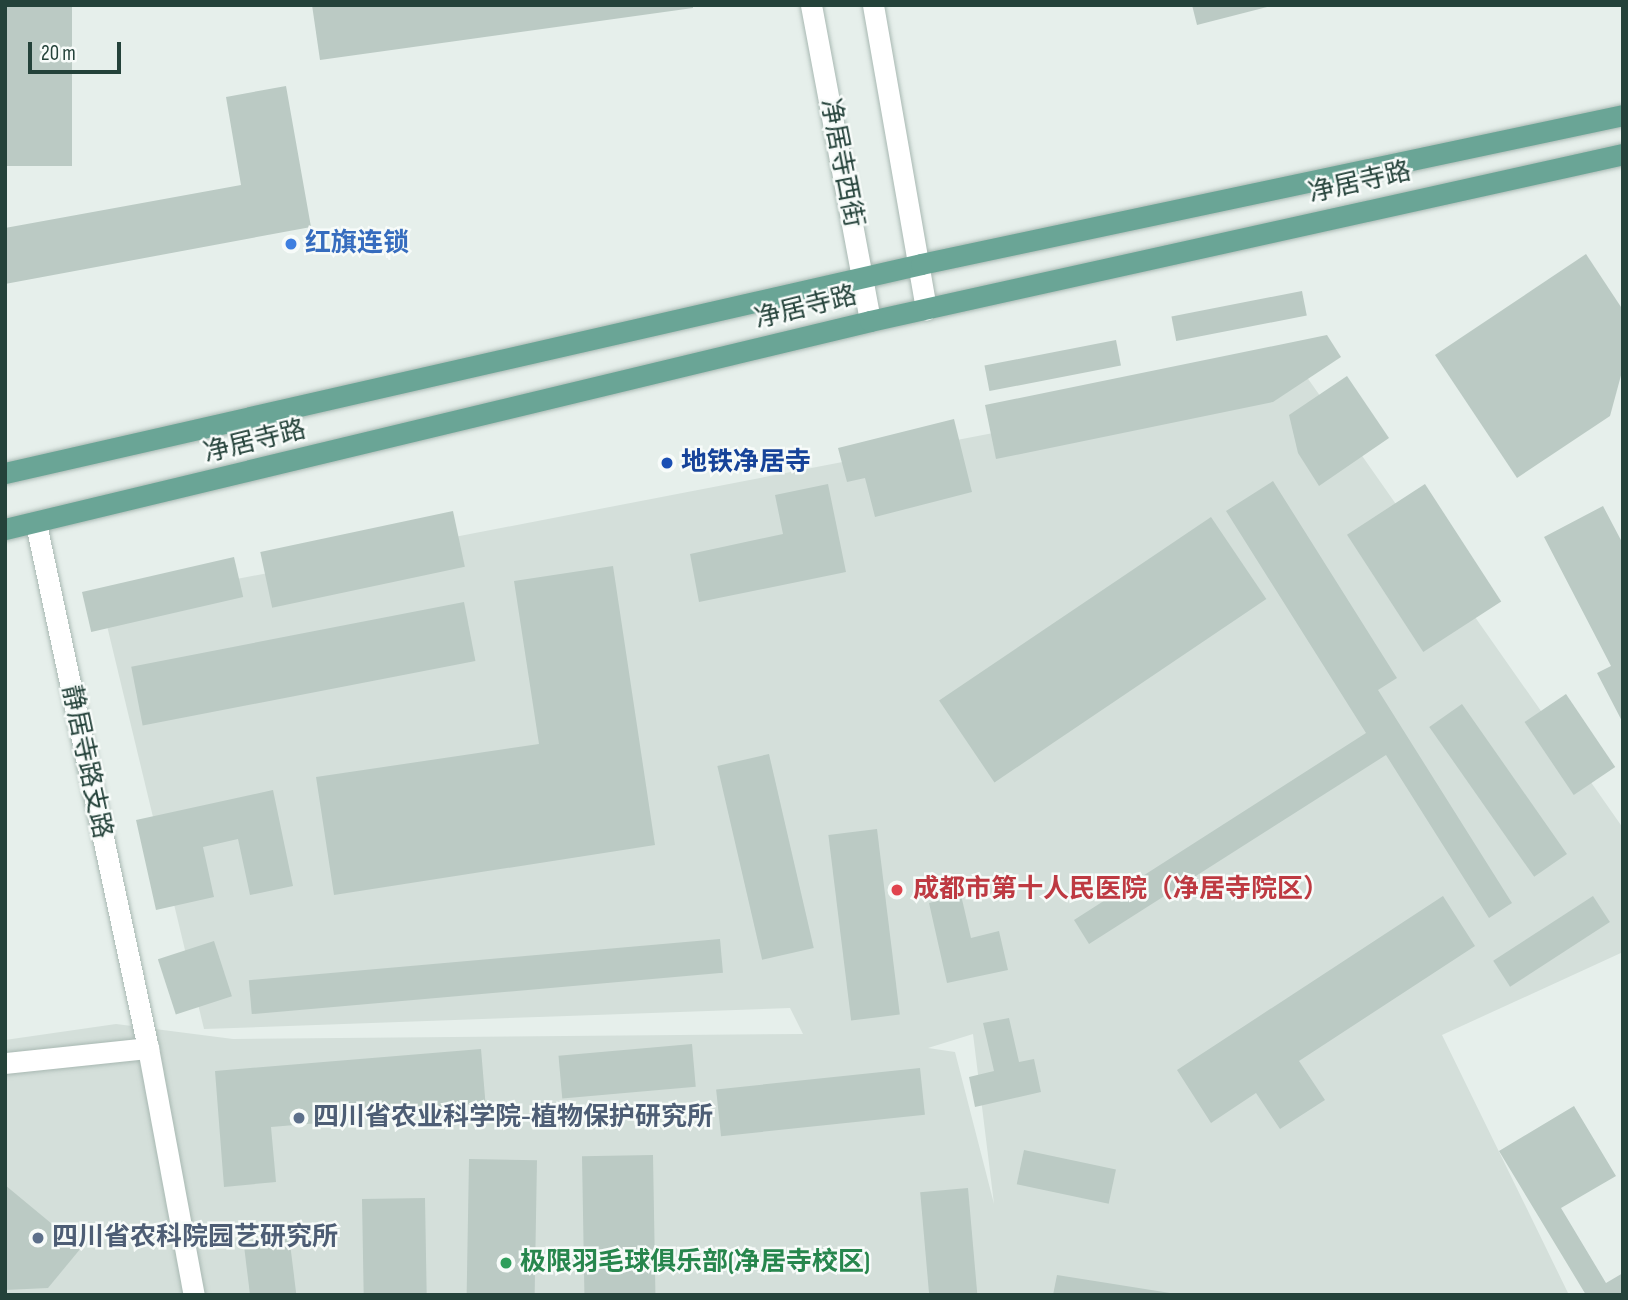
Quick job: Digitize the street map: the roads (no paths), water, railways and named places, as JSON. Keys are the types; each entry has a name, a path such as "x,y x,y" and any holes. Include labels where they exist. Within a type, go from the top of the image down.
{"main road":[{"name":"净居寺路","path":"5,473 920,264 1623,115"},
{"name":"净居寺路","path":"5,529 36,524 870,321 1623,153"}],"street":[{"name":"净居寺西街","path":"811,5 870,321"},
{"path":"873,5 926,309"},
{"name":"静居寺路支路","path":"36,524 135,1000 148,1048 194,1295"},
{"path":"5,1063 148,1048"}],"place":[{"name":"红旗连锁","path":"291,244"},
{"name":"地铁净居寺","path":"667,463"},
{"name":"成都市第十人民医院（净居寺院区）","path":"897,890"},
{"name":"四川省农业科学院-植物保护研究所","path":"299,1118"},
{"name":"四川省农科院园艺研究所","path":"38,1238"},
{"name":"极限羽毛球俱乐部(净居寺校区)","path":"506,1263"}]}
